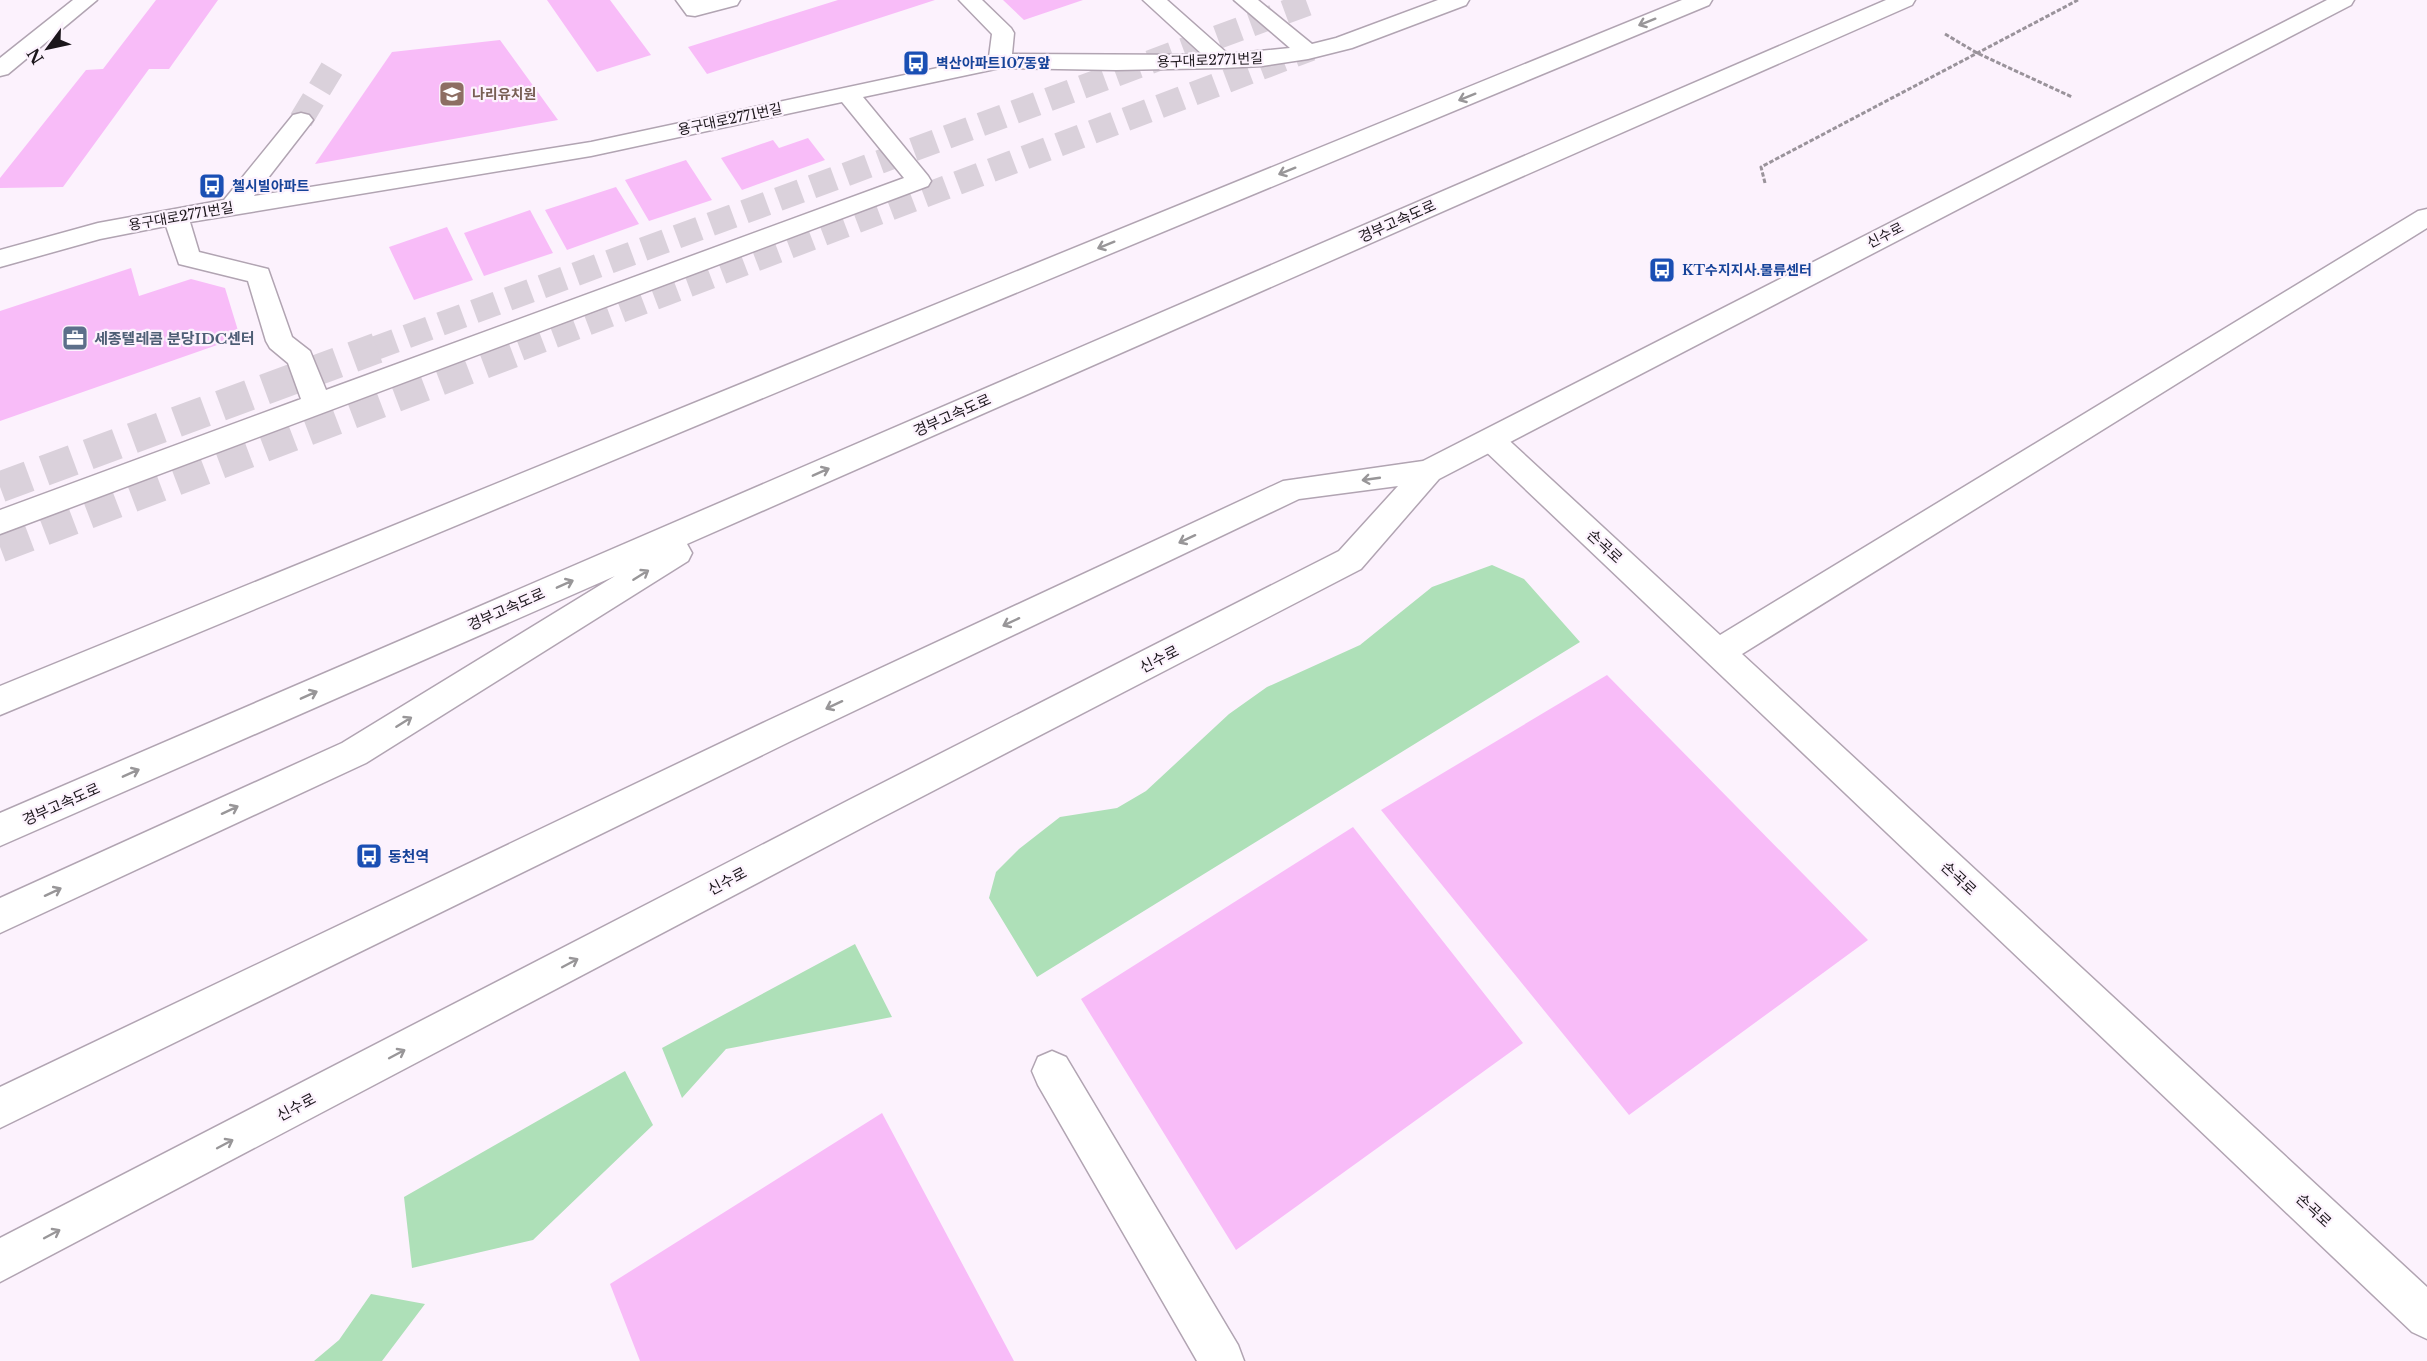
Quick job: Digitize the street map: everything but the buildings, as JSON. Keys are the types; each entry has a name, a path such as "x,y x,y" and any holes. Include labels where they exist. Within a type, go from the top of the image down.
{"main road":[{"path":"0,69 86,0"},
{"path":"687,0 695,10 729,0"},
{"path":"970,0 1004,33 1000,61"},
{"path":"1154,0 1223,61"},
{"path":"1245,0 1308,52"},
{"name":"용구대로2771번길","path":"0,259 98,231 176,216 591,149 1000,61 1116,63 1223,61 1262,59 1308,52 1344,43 1458,0"},
{"path":"0,701 1701,0"},
{"name":"경부고속도로","path":"0,830 1904,0"},
{"name":"신수로","path":"0,1108 758,741 1294,489 1428,471 2343,0"},
{"path":"0,522 919,181 848,94"},
{"path":"232,207 301,120"},
{"path":"176,216 188,258 259,275 280,341 300,358 317,405"},
{"path":"1719,652 2427,217"},
{"name":"손곡로","path":"1491,440 2427,1317"},
{"name":"신수로","path":"0,1261 872,806 1350,560 1428,471"},
{"path":"0,916 354,753 780,490"},
{"path":"1052,1071 1222,1361"}],"path":[{"path":"1765,183 1761,167 2078,0"},
{"path":"1945,34 1977,52 2114,116"}],"green space":[{"path":"1492,565 1524,579 1580,642 1037,977 989,898 996,872 1019,849 1060,817 1117,808 1146,791 1229,714 1267,687 1360,645 1432,587"},
{"path":"855,944 892,1017 726,1049 682,1098 662,1048"},
{"path":"625,1071 653,1125 533,1240 412,1268 404,1197"},
{"path":"371,1294 425,1304 382,1361 314,1361 339,1340"}],"tunnel":[{"path":"373,349 1318,0"},
{"path":"520,349 1311,49"},
{"path":"301,120 337,60"},
{"path":"0,487 377,348"},
{"path":"0,547 524,348"}],"place":[{"name":"벽산아파트107동앞","path":"916,63"},
{"name":"나리유치원","path":"452,94"},
{"name":"첼시빌아파트","path":"212,186"},
{"name":"KT수지지사.물류센터","path":"1662,270"},
{"name":"세종텔레콤 분당IDC센터","path":"75,338"},
{"name":"동천역","path":"369,856"}]}
